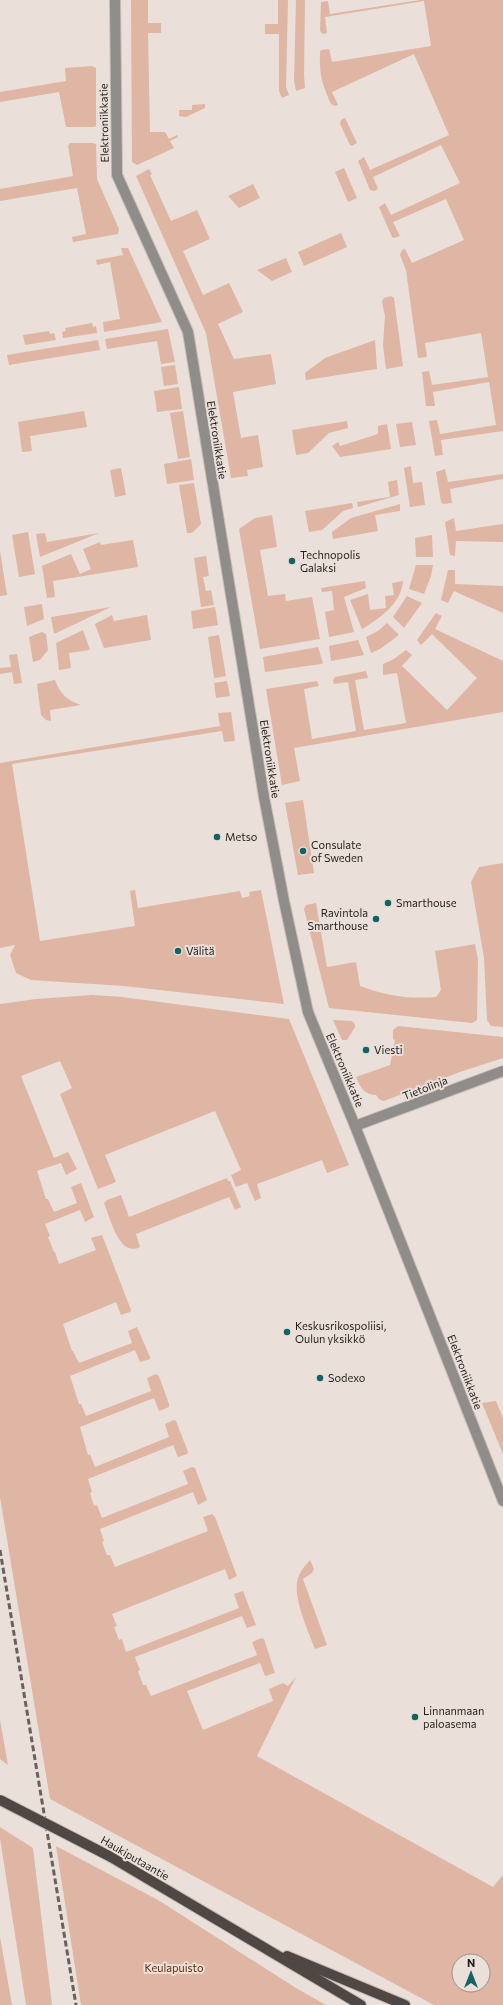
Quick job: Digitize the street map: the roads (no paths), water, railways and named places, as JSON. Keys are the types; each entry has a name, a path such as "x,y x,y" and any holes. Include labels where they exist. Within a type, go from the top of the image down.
{"main road":[{"name":"Haukiputaantie","path":"0,1800 111,1857 361,2005"},
{"name":"Haukiputaantie","path":"256,1943 405,2005"}],"street":[{"name":"Elektroniikkatie","path":"114,0 117,175 188,332 256,753 284,901 308,1012 356,1126 503,1501"},
{"name":"Tietolinja","path":"356,1126 503,1071"}],"railway":[{"path":"0,1550 76,2005"}],"place":[{"name":"Technopolis Galaksi","path":"292,561"},
{"name":"Metso","path":"217,837"},
{"name":"Consulate of Sweden","path":"303,851"},
{"name":"Smarthouse","path":"388,903"},
{"name":"Ravintola Smarthouse","path":"376,919"},
{"name":"Välitä","path":"178,951"},
{"name":"Viesti","path":"366,1050"},
{"name":"Keskusrikospoliisi, Oulun yksikkö","path":"287,1332"},
{"name":"Sodexo","path":"320,1378"},
{"name":"Linnanmaan paloasema","path":"415,1717"}],"park label":[{"name":"Keulapuisto","path":"174,1968"}]}
